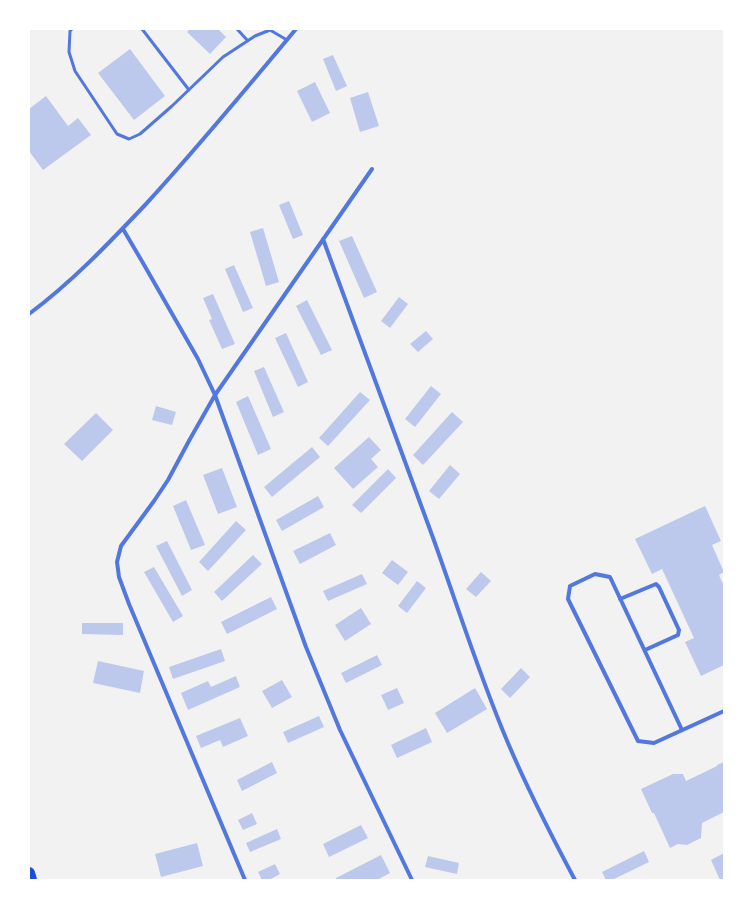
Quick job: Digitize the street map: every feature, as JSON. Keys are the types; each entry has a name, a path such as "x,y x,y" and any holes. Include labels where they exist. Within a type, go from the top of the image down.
{"highway":[{"path":"29,874 31,880"}],"street":[{"path":"29,314 48,300 83,269 123,229 206,136 296,29"},
{"path":"245,880 128,604 119,578 117,562 121,546 168,480 214,395 372,169"},
{"path":"123,229 198,359 214,395 322,688 343,737 412,880"},
{"path":"323,238 430,529 480,672 505,736 529,791 576,880"},
{"path":"682,730 610,576 595,574 570,586 568,599 638,741 654,743 724,711"},
{"path":"620,598 656,584 659,587 679,630 678,635 645,650"}],"lane":[{"path":"72,29 70,31 69,52 75,71 117,134 129,139 140,134 223,57 255,36 270,30 287,40"},
{"path":"142,29 189,90"},
{"path":"237,29 248,41"}],"building":[{"path":"190,29 218,29 226,37 210,54 187,32"},
{"path":"130,49 165,96 134,120 98,73"},
{"path":"333,55 347,86 336,91 323,59"},
{"path":"315,82 330,113 312,122 297,91"},
{"path":"368,92 379,126 360,132 350,98"},
{"path":"46,96 68,126 78,118 91,135 43,170 29,151 29,109"},
{"path":"289,201 303,235 293,239 279,205"},
{"path":"263,228 279,282 266,286 250,232"},
{"path":"352,236 377,292 364,298 339,241"},
{"path":"234,265 253,308 243,312 225,269"},
{"path":"213,294 235,344 222,349 209,320 212,319 203,298"},
{"path":"399,297 408,304 390,328 381,321"},
{"path":"307,300 332,350 321,355 296,306"},
{"path":"426,331 433,339 418,352 410,344"},
{"path":"286,333 308,382 298,387 275,338"},
{"path":"264,367 284,412 273,417 254,371"},
{"path":"431,386 441,394 415,427 405,419"},
{"path":"360,392 370,400 328,446 319,438"},
{"path":"248,396 271,449 258,455 236,402"},
{"path":"156,406 176,412 172,425 152,420"},
{"path":"452,412 463,422 423,465 413,455"},
{"path":"96,413 113,430 82,461 64,444"},
{"path":"369,437 381,450 371,459 378,467 353,489 334,468"},
{"path":"312,447 320,457 272,497 264,487"},
{"path":"450,465 460,474 439,499 429,491"},
{"path":"222,468 237,507 218,514 203,475"},
{"path":"388,469 396,478 361,513 352,505"},
{"path":"318,496 324,507 282,531 276,520"},
{"path":"186,500 205,545 191,550 173,506"},
{"path":"705,506 721,541 712,545 724,572 719,575 724,586 724,665 701,676 685,642 694,638 662,569 652,574 635,539"},
{"path":"236,521 246,530 208,571 199,562"},
{"path":"330,533 336,545 300,564 293,551"},
{"path":"167,541 192,590 182,596 156,546"},
{"path":"253,555 262,564 222,601 214,592"},
{"path":"392,560 408,572 398,585 382,573"},
{"path":"154,567 183,616 173,622 144,572"},
{"path":"481,572 491,581 476,597 466,589"},
{"path":"362,574 367,584 328,601 323,591"},
{"path":"417,581 426,588 407,613 398,606"},
{"path":"271,597 277,609 227,634 221,622"},
{"path":"361,608 371,624 345,641 335,625"},
{"path":"82,623 123,623 123,635 82,634"},
{"path":"221,649 225,661 173,679 169,667"},
{"path":"377,655 382,665 346,683 341,673"},
{"path":"98,661 144,671 140,693 93,683"},
{"path":"521,668 530,677 510,698 501,689"},
{"path":"236,676 240,687 188,710 181,693 208,681 211,687"},
{"path":"282,680 292,697 272,708 262,691"},
{"path":"397,688 404,703 388,710 381,695"},
{"path":"475,688 487,709 447,733 435,713"},
{"path":"319,716 324,727 288,743 283,732"},
{"path":"240,718 248,736 223,747 220,740 201,748 196,736"},
{"path":"426,728 432,742 397,758 391,745"},
{"path":"272,762 277,773 242,791 237,780"},
{"path":"724,762 724,812 702,823 701,838 687,845 678,844 670,848 641,789 673,774 683,774 686,781"},
{"path":"252,813 257,824 243,830 238,820"},
{"path":"361,825 368,838 329,857 323,844"},
{"path":"277,829 281,839 250,852 246,843"},
{"path":"197,843 203,866 161,877 155,854"},
{"path":"644,851 649,862 612,880 606,880 602,872"},
{"path":"724,853 724,880 720,880 711,860"},
{"path":"381,855 390,873 377,880 337,880 336,878"},
{"path":"428,856 459,863 457,874 425,867"},
{"path":"275,864 280,874 269,880 262,880 258,872"}]}
